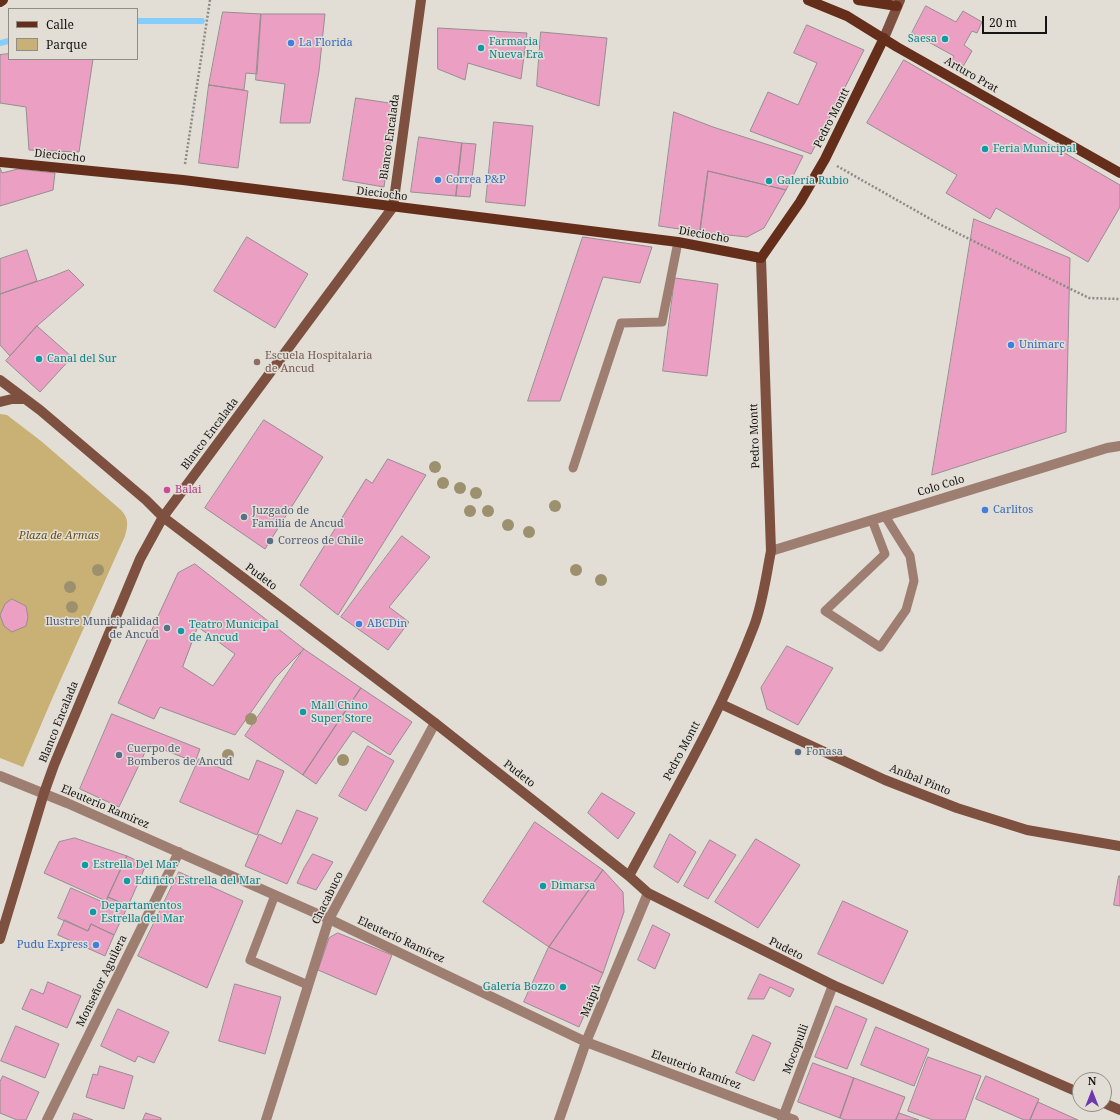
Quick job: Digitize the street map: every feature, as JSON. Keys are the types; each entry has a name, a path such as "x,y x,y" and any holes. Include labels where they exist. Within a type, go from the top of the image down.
{"main road":[{"name":"Arturo Prat","path":"808,0 847,16 1120,173"},
{"path":"858,0 898,3"},
{"name":"Pedro Montt","path":"761,258 800,202 825,159 884,38"},
{"name":"Dieciocho","path":"0,162 183,180 678,242 761,258"}],"street":[{"name":"Blanco Encalada","path":"0,939 44,793 54,765 140,558 163,517 393,207 421,0"},
{"name":"Pedro Montt","path":"884,38 898,3"},
{"name":"Pedro Montt","path":"629,876 721,704 754,624 764,586 771,551 761,258"},
{"name":"Pudeto","path":"0,380 24,400 40,410 146,500 163,517 435,723 629,876 648,893 833,985 1072,1090"},
{"path":"0,402 24,400"},
{"name":"Colo Colo","path":"771,551 1107,448 1120,446"},
{"name":"Aníbal Pinto","path":"721,704 885,780 956,808 1027,830 1120,846"},
{"name":"Chacabuco","path":"266,1120 329,919 435,723"},
{"name":"Eleuterio Ramírez","path":"0,776 44,793 329,919 586,1042 783,1118 794,1120"},
{"name":"Monseñor Aguilera","path":"47,1120 178,852"},
{"name":"Maipú","path":"559,1120 586,1042 648,893"},
{"name":"Mocopulli","path":"783,1118 833,985"}],"lane":[{"path":"573,468 621,323 662,322 678,242"},
{"path":"872,520 885,554 825,611 880,647 906,610 914,581 910,556 885,516"},
{"path":"275,895 250,960 308,985"}],"path":[{"path":"183,180 210,0"},
{"path":"825,159 941,225 1089,298 1120,299"}],"green space":[{"name":"Plaza de Armas","path":"0,414 7,415 41,441 121,510 127,522 125,536 23,767 0,758"}],"building":[{"name":"Saesa","path":"926,6 956,22 963,11 982,22 977,33 972,31 964,45 972,51 961,70 949,64 954,56 912,33"},
{"path":"223,12 261,14 257,74 246,73 244,90 209,85"},
{"name":"La Florida","path":"261,14 325,14 319,71 310,123 280,123 285,84 256,80"},
{"path":"807,25 864,50 811,154 750,131 768,92 798,105 817,63 794,53"},
{"name":"Farmacia Nueva Era","path":"438,28 527,33 521,79 468,63 465,80 438,69"},
{"path":"541,32 607,38 599,106 537,86"},
{"path":"8,54 8,60 93,60 79,152 29,150 26,107 0,103 0,55"},
{"name":"Feria Municipal","path":"904,60 1120,185 1120,207 1088,262 996,208 990,219 946,193 957,175 867,123"},
{"path":"209,85 248,91 238,168 199,163"},
{"path":"356,98 396,104 384,187 343,180"},
{"name":"Galería Rubio","path":"674,112 713,127 803,156 786,190 708,171 700,232 659,226"},
{"path":"494,122 533,126 525,206 486,202"},
{"path":"419,137 462,143 456,196 411,192"},
{"path":"462,143 476,144 470,197 456,196"},
{"path":"0,168 2,173 18,169 55,173 53,190 0,206"},
{"path":"708,171 786,190 764,228 747,237 700,232"},
{"name":"Unimarc","path":"974,219 1070,258 1066,432 932,475"},
{"path":"247,237 308,274 275,328 214,291"},
{"path":"583,237 652,247 640,283 603,277 560,401 528,401"},
{"path":"27,250 37,281 0,294 0,259"},
{"path":"69,270 84,285 37,326 10,356 0,345 0,294"},
{"path":"675,278 718,284 707,376 663,371"},
{"name":"Canal del Sur","path":"37,326 72,357 40,392 6,361"},
{"path":"264,420 323,457 265,549 205,508"},
{"path":"388,459 426,475 338,615 300,585 366,479 372,483"},
{"path":"402,536 430,557 389,607 409,622 388,650 341,617"},
{"path":"195,564 304,649 275,678 235,735 160,707 154,719 118,703 178,573","holes":["198,627 235,654 213,686 183,667"]},
{"path":"12,599 26,606 28,617 26,626 12,632 4,626 0,615 5,604"},
{"path":"787,646 833,668 798,725 767,709 761,688"},
{"name":"Mall Chino Super Store","path":"304,649 361,688 303,775 245,736"},
{"path":"361,688 412,722 390,755 353,731 316,784 303,775"},
{"name":"Cuerpo de Bomberos de Ancud","path":"112,714 200,749 195,762 149,744 119,807 80,789"},
{"path":"368,746 394,761 366,811 339,796"},
{"path":"199,759 249,780 257,760 284,771 257,835 180,802"},
{"path":"602,793 635,813 618,839 588,813"},
{"path":"297,810 318,818 287,884 245,866 259,834 281,844"},
{"name":"Dimarsa","path":"535,822 603,870 549,947 483,902"},
{"path":"670,834 696,852 678,883 654,867"},
{"name":"Estrella Del Mar","path":"75,838 127,856 106,901 44,873 59,842"},
{"path":"756,839 800,865 758,928 715,902"},
{"path":"710,840 736,855 708,899 684,886"},
{"path":"313,854 333,862 316,890 297,883"},
{"name":"Edificio Estrella del Mar","path":"127,856 146,865 128,906 108,897"},
{"path":"603,870 623,892 624,912 603,973 549,947"},
{"path":"179,872 243,901 207,988 138,956"},
{"path":"1120,876 1120,906 1114,905"},
{"name":"Departamentos Estrella del Mar","path":"71,888 105,903 108,897 128,906 114,935 91,924 88,931 58,918"},
{"path":"843,901 908,931 883,984 818,954"},
{"name":"Pudu Express","path":"65,920 88,931 91,924 114,935 105,956 58,935"},
{"path":"653,925 670,934 655,969 638,960"},
{"path":"338,933 392,955 376,995 318,970 329,938"},
{"name":"Galería Bozzo","path":"549,947 603,973 579,1027 524,1002"},
{"path":"760,974 794,989 790,997 770,987 764,999 748,999"},
{"path":"48,982 81,996 67,1028 22,1009 31,989 43,994"},
{"path":"235,984 281,997 265,1054 219,1041"},
{"path":"836,1006 867,1019 847,1069 815,1057"},
{"path":"118,1009 169,1032 154,1063 138,1056 135,1062 101,1046"},
{"path":"16,1026 59,1044 45,1078 1,1061"},
{"path":"876,1027 929,1049 914,1086 861,1065"},
{"path":"753,1035 771,1043 754,1081 736,1073"},
{"path":"928,1057 981,1076 965,1120 933,1120 908,1111"},
{"path":"813,1063 854,1078 840,1118 798,1102"},
{"path":"100,1066 133,1076 124,1109 86,1097 93,1074 97,1075"},
{"path":"3,1076 39,1092 26,1120 17,1120 0,1113 0,1082"},
{"path":"986,1076 1039,1099 1030,1120 1024,1120 976,1099"},
{"path":"854,1078 905,1097 896,1120 845,1120 840,1118"},
{"path":"1038,1102 1078,1120 1030,1120"},
{"path":"74,1113 93,1120 72,1120"},
{"path":"146,1113 161,1118 161,1120 143,1120"},
{"path":"899,1113 919,1120 896,1120"}],"waterway":[{"path":"138,21 202,21"},
{"path":"0,43 8,41"}],"place":[{"name":"Saesa","path":"945,39"},
{"name":"La Florida","path":"291,43"},
{"name":"Farmacia Nueva Era","path":"481,48"},
{"name":"Feria Municipal","path":"985,149"},
{"name":"Correa P&P","path":"438,180"},
{"name":"Galería Rubio","path":"769,181"},
{"name":"Unimarc","path":"1011,345"},
{"name":"Canal del Sur","path":"39,359"},
{"name":"Escuela Hospitalaria de Ancud","path":"257,362"},
{"name":"Balai","path":"167,490"},
{"name":"Carlitos","path":"985,510"},
{"name":"Juzgado de Familia de Ancud","path":"244,517"},
{"name":"Correos de Chile","path":"270,541"},
{"name":"ABCDin","path":"359,624"},
{"name":"Ilustre Municipalidad de Ancud","path":"167,628"},
{"name":"Teatro Municipal de Ancud","path":"181,631"},
{"name":"Mall Chino Super Store","path":"303,712"},
{"name":"Fonasa","path":"798,752"},
{"name":"Cuerpo de Bomberos de Ancud","path":"119,755"},
{"name":"Estrella Del Mar","path":"85,865"},
{"name":"Edificio Estrella del Mar","path":"127,881"},
{"name":"Dimarsa","path":"543,886"},
{"name":"Departamentos Estrella del Mar","path":"93,912"},
{"name":"Pudu Express","path":"96,945"},
{"name":"Galería Bozzo","path":"563,987"}]}
